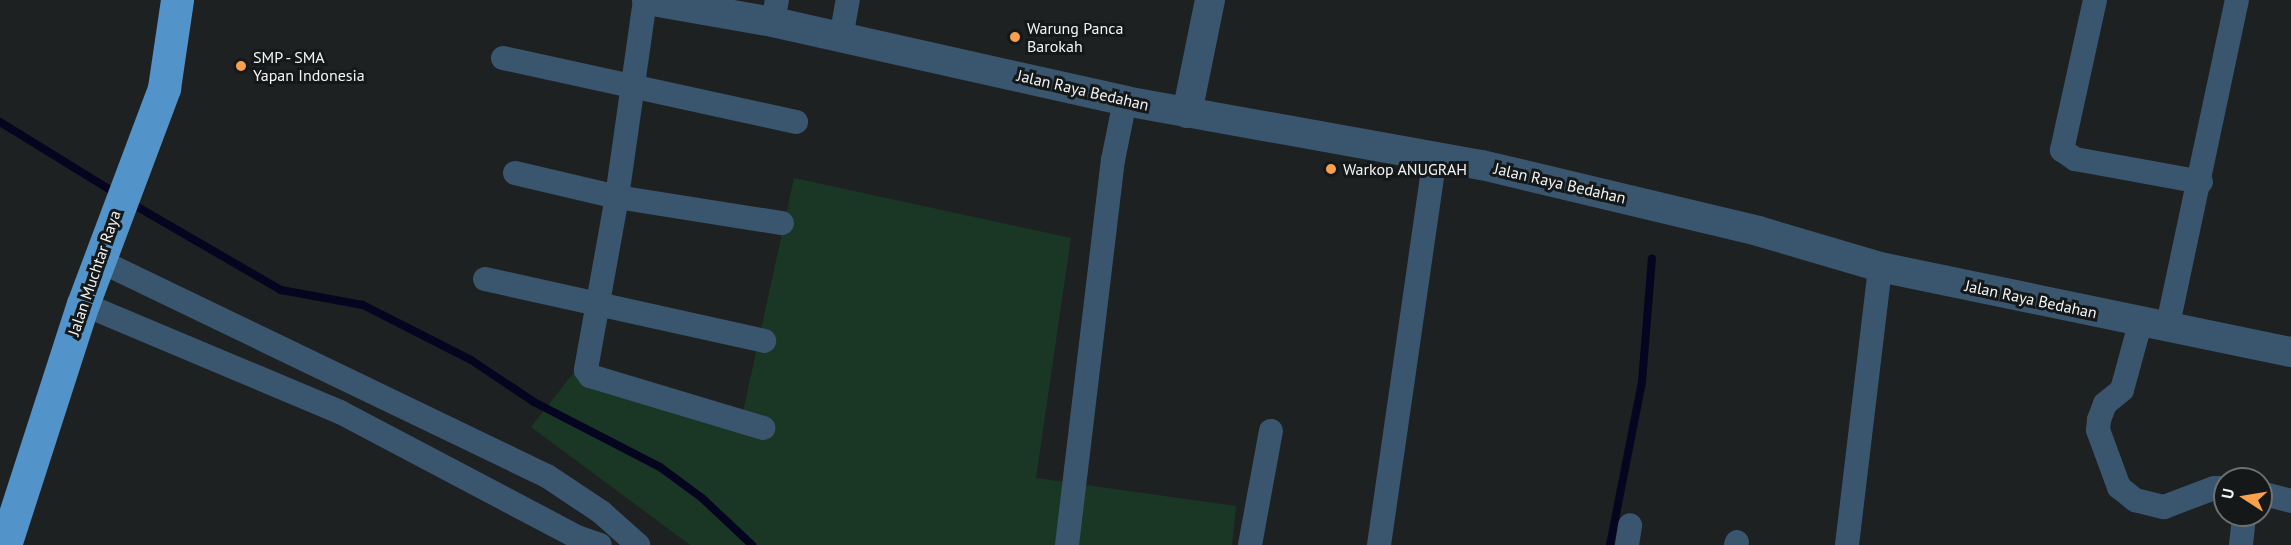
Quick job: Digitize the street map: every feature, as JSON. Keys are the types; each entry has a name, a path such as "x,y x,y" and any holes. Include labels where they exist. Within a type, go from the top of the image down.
{"highway":[{"name":"Jalan Muchtar Raya","path":"5,545 103,246 164,88 177,0"}],"street":[{"name":"Jalan Raya Bedahan","path":"646,0 775,11 841,38 1125,101 1435,158 1620,196 1880,267 2154,327 2291,352"},
{"path":"646,0 617,197 585,364 590,376 763,428"},
{"path":"841,38 848,0"},
{"path":"1187,113 1210,0"},
{"path":"2095,0 2062,150 2075,159 2201,182"},
{"path":"2213,488 2164,507 2135,500 2119,488 2098,430 2098,420 2105,404 2122,390 2154,327 2201,182 2237,0"},
{"path":"503,58 796,122"},
{"path":"1067,545 1113,160 1125,101"},
{"path":"1379,545 1435,158"},
{"path":"515,173 617,197 782,223"},
{"path":"103,246 547,476 602,512 638,545"},
{"path":"1847,545 1880,267"},
{"path":"485,279 764,341"},
{"path":"83,304 340,412 577,537 600,545"},
{"path":"1250,545 1271,431"},
{"path":"2273,496 2291,501"},
{"path":"2241,545 2243,527"}],"green space":[{"path":"794,178 1071,238 1036,478 1236,506 1232,545 690,545 531,427 575,371 743,412"}],"waterway":[{"path":"0,122 117,194"},
{"path":"129,202 281,290 363,305 471,360 534,402 660,467 702,498 752,545"},
{"path":"1610,545 1642,382 1652,258"}],"place":[{"name":"Warung Panca Barokah","path":"1015,37"},
{"name":"SMP - SMA Yapan Indonesia","path":"241,66"},
{"name":"Warkop ANUGRAH","path":"1331,169"}]}
